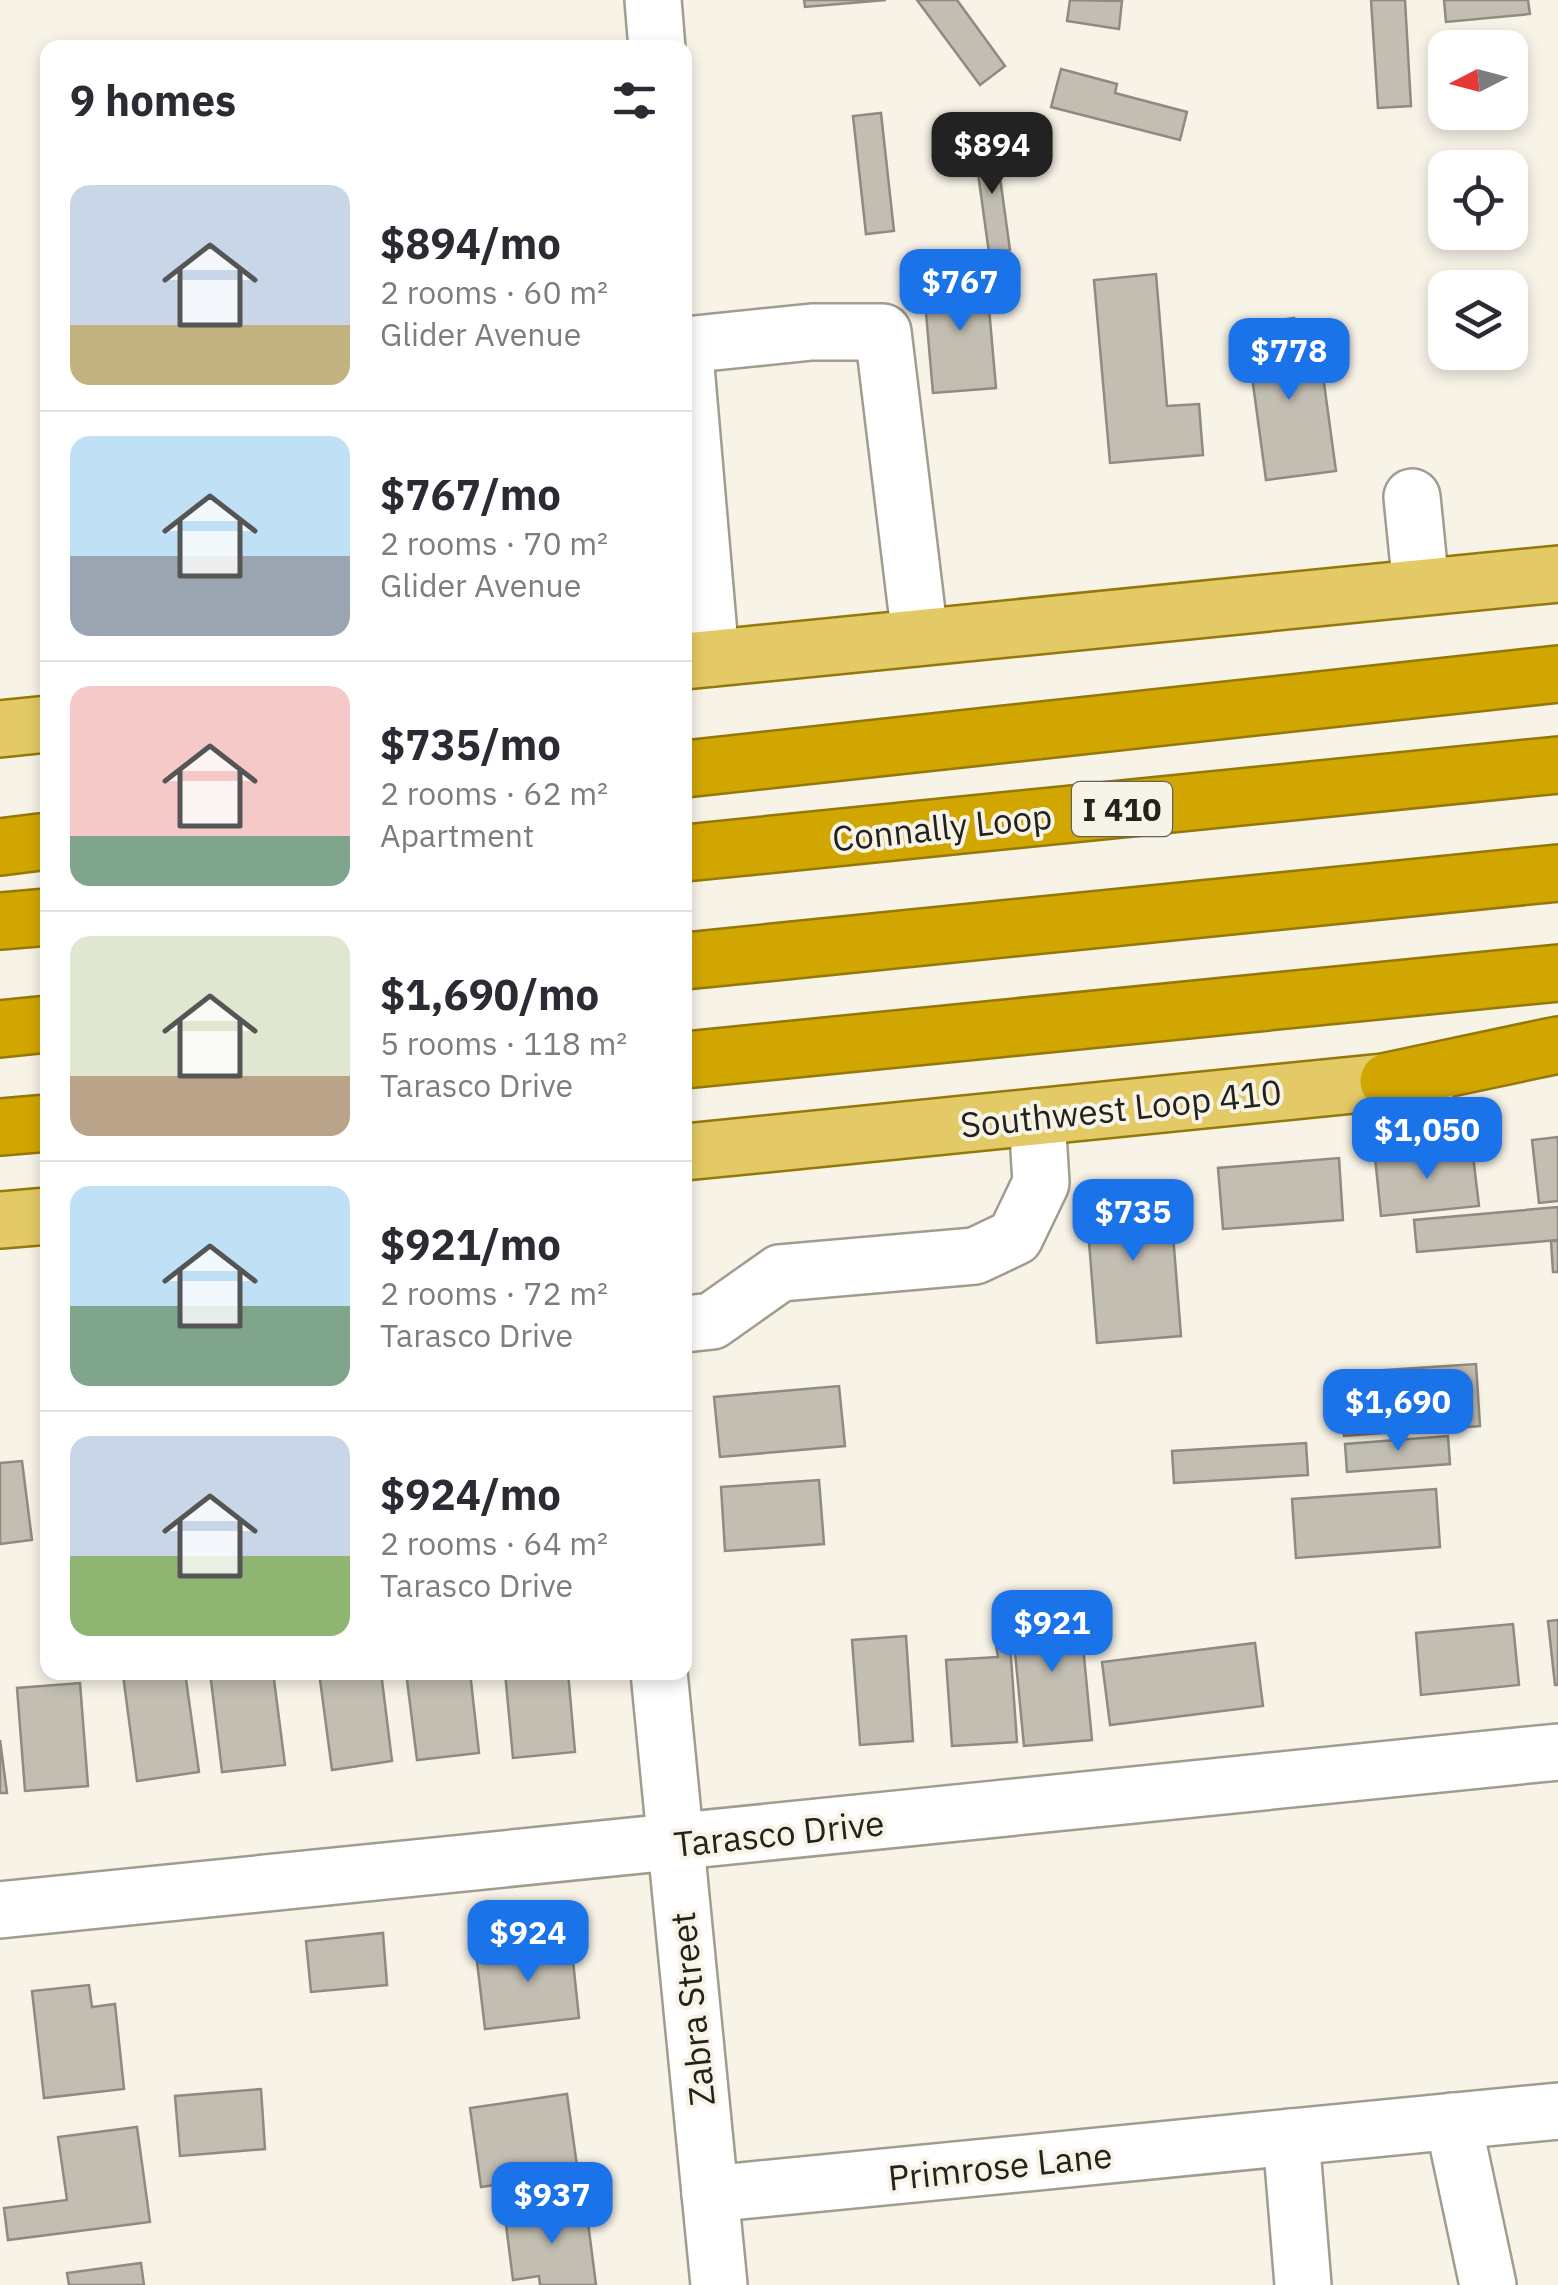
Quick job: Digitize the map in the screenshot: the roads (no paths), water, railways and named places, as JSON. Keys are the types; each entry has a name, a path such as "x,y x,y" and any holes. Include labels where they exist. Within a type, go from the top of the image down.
{"highway":[{"path":"692,768 1558,674"},
{"name":"Connally Loop","path":"692,852 1558,766"},
{"path":"0,847 40,842"},
{"path":"692,959 1558,874"},
{"path":"0,922 40,918"},
{"path":"692,1059 1558,973"},
{"path":"0,1029 40,1025"},
{"path":"1388,1081 1558,1045"},
{"path":"0,1127 40,1124"}],"main road":[{"path":"698,660 1558,574"},
{"path":"0,729 40,725"},
{"name":"Southwest Loop 410","path":"692,1151 1558,1064"},
{"path":"0,1220 40,1217"}],"street":[{"path":"653,0 657,40"},
{"path":"692,344 812,332 883,332 920,638"},
{"path":"1412,497 1421,587"},
{"path":"692,519 698,660"},
{"path":"692,1323 712,1322 780,1273 976,1256 1015,1237 1042,1183 1036,1117"},
{"name":"Zabra Street","path":"660,1680 719,2285"},
{"name":"Tarasco Drive","path":"0,1910 1558,1752"},
{"name":"Primrose Lane","path":"710,2194 1558,2110"},
{"path":"1453,2121 1488,2285"},
{"path":"1291,2137 1304,2285"}]}
